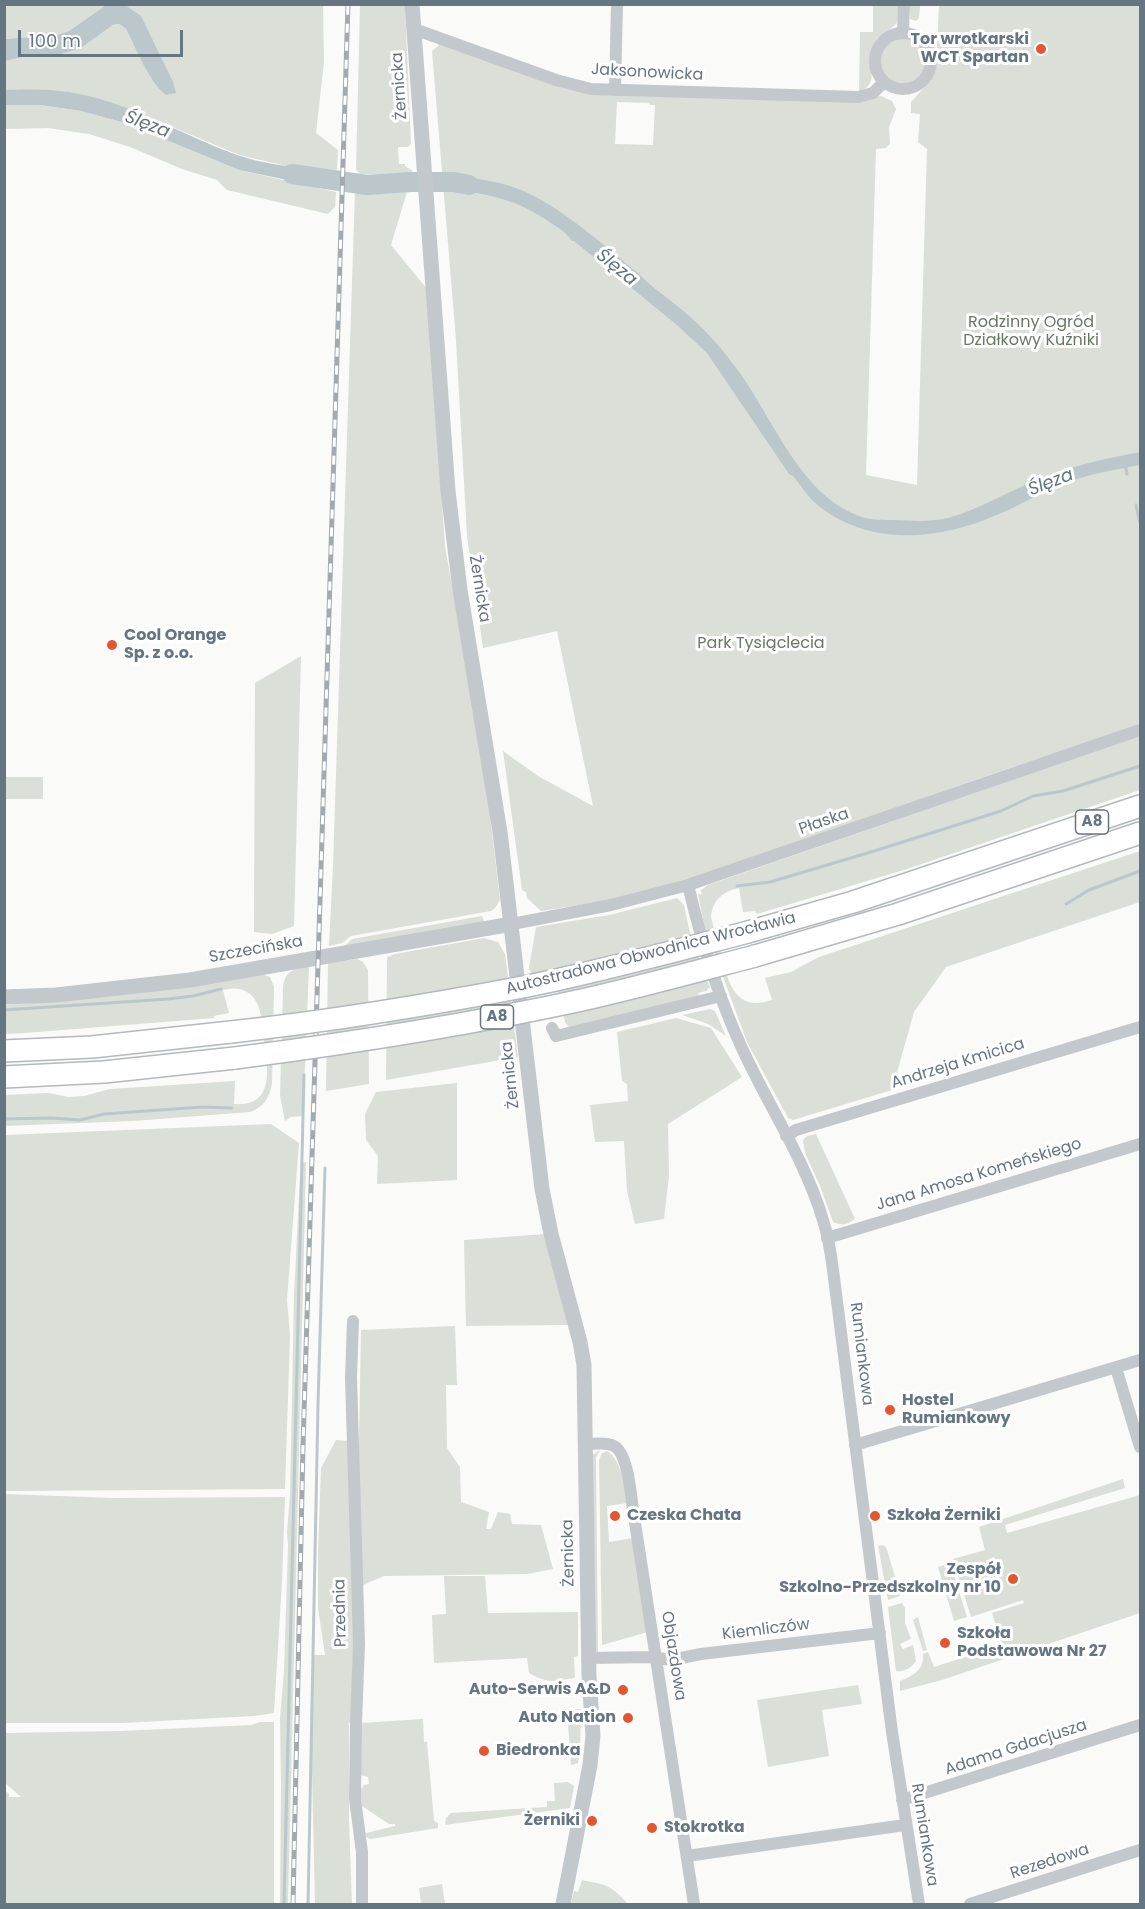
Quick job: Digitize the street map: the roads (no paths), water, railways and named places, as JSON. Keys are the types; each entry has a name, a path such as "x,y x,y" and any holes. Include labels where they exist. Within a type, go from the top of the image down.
{"highway":[{"name":"Autostradowa Obwodnica Wrocławia","path":"4,1051 92,1047 231,1032 381,1012 508,989 644,959 853,902 1140,806"},
{"name":"Autostradowa Obwodnica Wrocławia","path":"4,1077 104,1072 388,1038 584,1000 755,956 898,914 1140,833"}],"street":[{"name":"Żernicka","path":"412,4 453,543 501,832 542,1189 551,1234 584,1360 589,1659 593,1736 590,1765 563,1905"},
{"path":"615,90 617,4"},
{"path":"903,32 904,4"},
{"name":"Jaksonowicka","path":"414,29 556,80 591,89 858,97 873,93 884,82"},
{"path":"903,32 912,33 926,43 930,51 931,68 928,76 915,87 899,89 884,82 875,65 875,55 885,39 903,32"},
{"name":"Płaska","path":"512,924 611,905 688,885 1140,730"},
{"name":"Rumiankowa","path":"688,885 706,956 741,1047 786,1136 824,1221 833,1270 905,1825 919,1905"},
{"name":"Szczecińska","path":"4,998 56,995 190,980 512,924"},
{"path":"554,1032 721,996"},
{"name":"Andrzeja Kmicica","path":"786,1136 796,1130 1140,1027"},
{"name":"Jana Amosa Komeńskiego","path":"827,1238 1140,1144"},
{"name":"Przednia","path":"353,1321 351,1378 359,1644 355,1799 362,1852 362,1905"},
{"path":"855,1445 1140,1360"},
{"path":"1116,1368 1140,1447"},
{"name":"Objazdowa","path":"585,1444 612,1445 619,1449 623,1457 694,1905"},
{"name":"Kiemliczów","path":"589,1659 656,1658 670,1660 701,1654 880,1633"},
{"name":"Adama Gdacjusza","path":"902,1800 1140,1725"},
{"path":"687,1856 905,1825"},
{"name":"Rezedowa","path":"970,1905 1140,1850"}],"water":[{"path":"106,5 125,5 141,16 173,82 176,93 166,95 154,82 126,29 119,24 113,25 81,48 61,54 28,56 5,61 5,39 57,35 69,31"},
{"path":"5,90 61,91 91,96 133,111 237,155 277,165 318,169 316,186 239,170 125,123 81,111 40,105 5,105"},
{"path":"442,174 507,185 542,200 576,223 638,273 687,314 728,357 788,451 820,491 840,506 862,517 908,521 948,518 1045,477 1085,464 1140,452 1140,465 1071,481 994,516 948,531 901,535 877,533 855,526 833,516 813,501 789,474 707,353 677,325 572,241 563,231 539,215 515,203 491,196 452,189 449,191 443,187"}],"waterway":[{"name":"Ślęza","path":"292,174 367,185 411,182 454,182 469,185"},
{"path":"1125,464 1127,474"},
{"path":"1136,505 1140,523"},
{"path":"737,886 770,882 871,852 1001,811 1033,796 1063,791 1140,766"},
{"path":"1066,904 1089,890 1140,871"},
{"path":"4,1010 168,999 221,989"},
{"path":"284,1904 304,1075"},
{"path":"4,1119 80,1120 104,1114 202,1107 232,1108"},
{"path":"308,1904 325,1168"}],"railway":[{"path":"293,1904 303,1445 348,4"}],"place":[{"name":"Tor wrotkarski WCT Spartan","path":"1041,49"},
{"name":"Cool Orange Sp. z o.o.","path":"112,645"},
{"name":"Hostel Rumiankowy","path":"890,1410"},
{"name":"Czeska Chata","path":"615,1516"},
{"name":"Szkoła Żerniki","path":"875,1516"},
{"name":"Zespół Szkolno-Przedszkolny nr 10","path":"1013,1579"},
{"name":"Szkoła Podstawowa Nr 27","path":"945,1643"},
{"name":"Auto-Serwis A&D","path":"623,1690"},
{"name":"Auto Nation","path":"628,1718"},
{"name":"Biedronka","path":"484,1751"},
{"name":"Żerniki","path":"592,1821"},
{"name":"Stokrotka","path":"652,1828"}],"park label":[{"name":"Rodzinny Ogród Działkowy Kuźniki","path":"1031,332"},
{"name":"Park Tysiąclecia","path":"761,644"}]}
